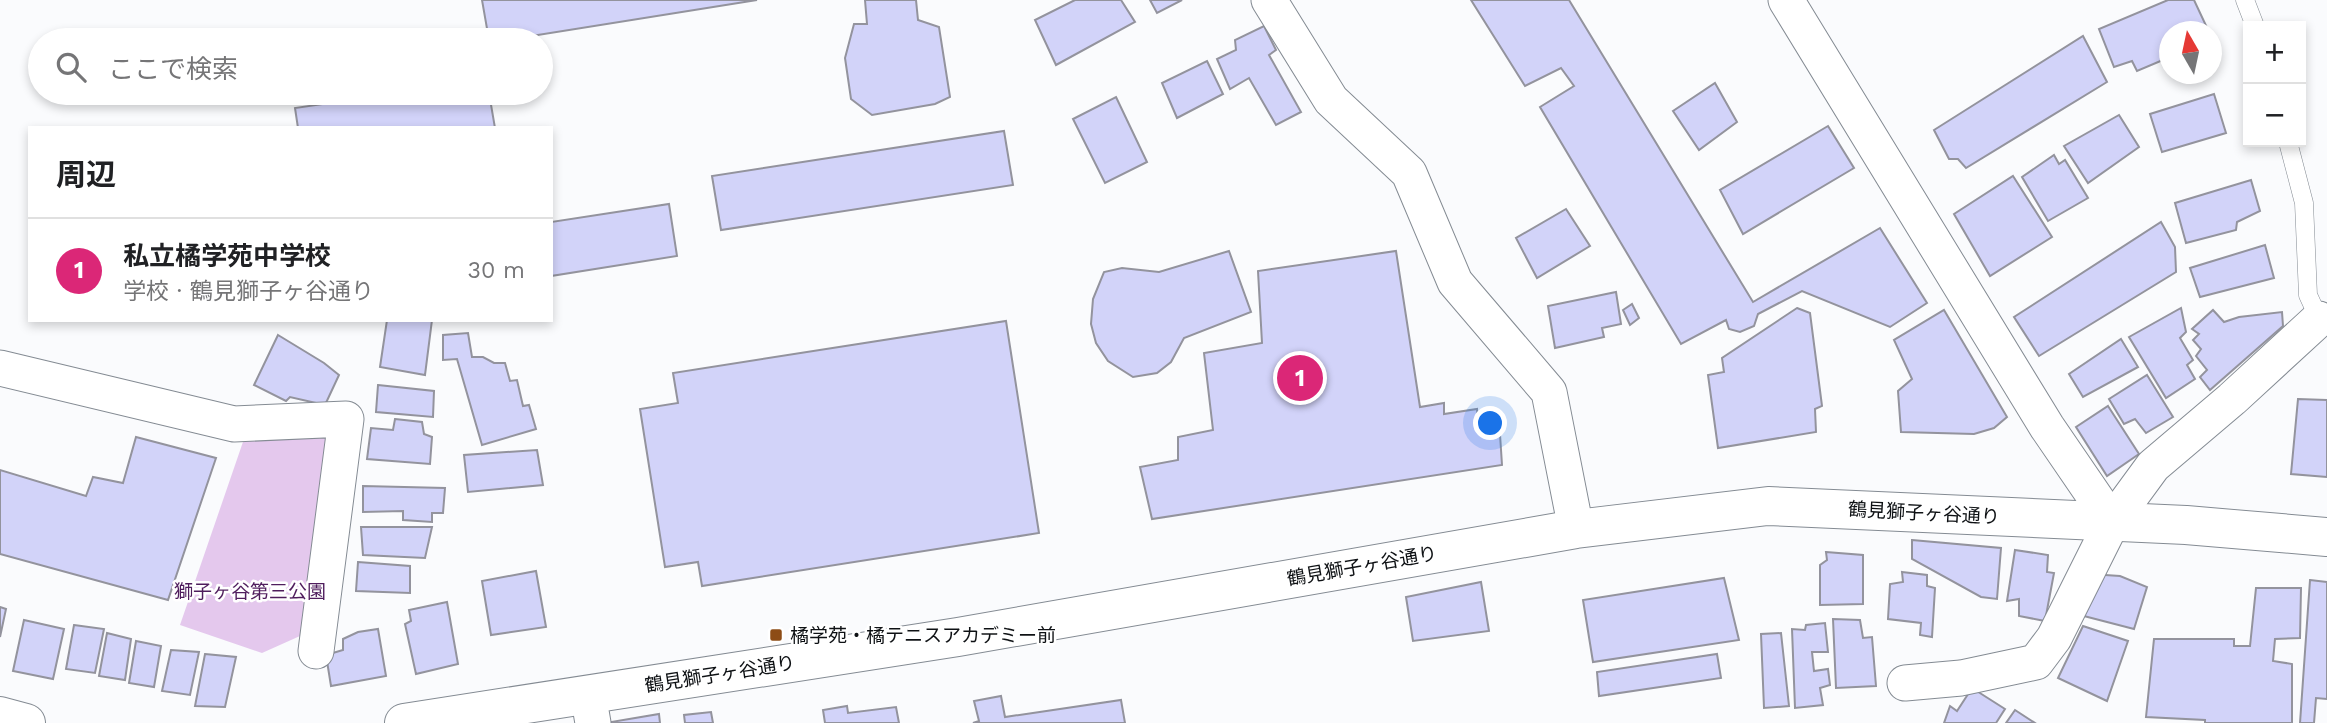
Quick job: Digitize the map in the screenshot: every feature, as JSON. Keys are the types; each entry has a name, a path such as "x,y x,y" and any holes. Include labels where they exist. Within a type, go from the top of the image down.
{"street":[{"path":"1269,0 1331,100 1409,173 1455,282 1549,392 1576,529"},
{"path":"1786,0 2047,427 2112,522"},
{"path":"1905,683 1961,678 2036,662 2053,638 2112,522 2153,466 2232,400 2323,317"},
{"path":"0,368 234,425 346,419 316,651"},
{"name":"鶴見獅子ヶ谷通り","path":"404,723 591,709 958,637 1576,529 1768,506 2186,525 2327,537"},
{"path":"0,716 26,723"}],"lane":[{"path":"2245,0 2253,21"},
{"path":"2289,147 2304,203 2308,295 2323,317"}],"green space":[{"name":"獅子ヶ谷第三公園","path":"326,435 300,636 262,653 180,625 244,439"}],"building":[{"path":"482,0 757,0 553,33 553,28 487,28"},
{"path":"865,0 916,0 918,20 939,27 950,97 935,104 872,115 851,99 845,58 854,24 867,24"},
{"path":"1075,0 1121,0 1135,22 1056,65 1035,20"},
{"path":"1150,0 1182,0 1157,13"},
{"path":"1471,0 1569,0 1753,302 1880,228 1927,303 1890,327 1802,291 1758,314 1754,326 1740,332 1729,329 1726,320 1681,344 1540,107 1574,86 1561,68 1525,86"},
{"path":"2168,0 2194,0 2204,21 2159,21 2159,62 2137,71 2132,61 2114,67 2099,29"},
{"path":"1264,26 1276,50 1269,55 1301,112 1276,125 1249,78 1230,89 1217,59 1236,50 1235,40"},
{"path":"2083,36 2107,82 1966,168 1958,159 1949,159 1934,130"},
{"path":"1207,61 1223,94 1177,118 1162,83"},
{"path":"1715,83 1737,122 1699,150 1673,111"},
{"path":"2214,94 2226,133 2162,152 2150,114"},
{"path":"1116,97 1147,162 1105,183 1073,119"},
{"path":"316,105 491,105 495,126 298,126 295,108"},
{"path":"2119,115 2139,147 2088,183 2064,146"},
{"path":"1828,126 1854,168 1743,234 1720,190"},
{"path":"1004,131 1013,185 721,230 712,176"},
{"path":"2054,155 2059,164 2065,160 2088,198 2048,221 2022,177"},
{"path":"2013,176 2052,237 1990,276 1954,214"},
{"path":"2251,180 2260,211 2237,222 2236,230 2186,243 2175,203"},
{"path":"669,204 677,256 553,276 553,222"},
{"path":"1566,209 1590,246 1537,278 1516,238"},
{"path":"2161,222 2175,247 2176,272 2039,356 2014,317"},
{"path":"2265,245 2274,278 2200,297 2190,268"},
{"path":"1229,251 1251,312 1184,338 1171,362 1157,373 1133,377 1108,361 1096,343 1091,324 1093,299 1104,272 1122,268 1159,272"},
{"path":"1396,251 1420,407 1444,403 1444,414 1477,409 1478,424 1499,419 1502,465 1152,519 1140,467 1178,460 1178,437 1213,430 1204,353 1262,343 1258,271"},
{"path":"1616,292 1621,324 1602,328 1604,337 1555,348 1548,306"},
{"path":"1632,304 1639,318 1630,325 1623,310"},
{"path":"1797,308 1810,313 1822,406 1815,409 1816,432 1718,448 1708,375 1724,372 1722,358"},
{"path":"2181,308 2186,332 2180,338 2193,360 2187,365 2195,379 2166,398 2129,337"},
{"path":"1944,310 2007,417 1994,428 1974,434 1901,432 1898,391 1912,379 1894,340"},
{"path":"2213,310 2224,322 2239,317 2282,312 2283,326 2210,390 2200,377 2207,370 2196,356 2201,349 2193,340 2199,334 2192,329"},
{"path":"1006,321 1039,533 702,586 698,562 665,567 640,409 678,403 673,373"},
{"path":"387,322 432,322 425,375 380,367"},
{"path":"468,333 472,357 505,363 510,381 517,380 523,406 529,405 536,429 482,445 457,359 443,360 443,335"},
{"path":"278,335 339,375 325,405 290,397 286,401 254,385"},
{"path":"2121,339 2138,367 2083,397 2069,374"},
{"path":"2147,375 2173,417 2146,433 2135,419 2124,424 2109,399"},
{"path":"378,385 434,391 433,417 376,412"},
{"path":"2298,399 2327,400 2327,477 2291,474"},
{"path":"2108,406 2139,454 2107,476 2076,427"},
{"path":"395,419 422,422 424,434 432,437 430,464 367,459 371,428 393,430"},
{"path":"136,437 216,458 168,600 0,554 0,470 86,496 93,477 123,483"},
{"path":"537,450 543,485 468,492 464,455"},
{"path":"363,486 445,488 443,513 432,513 432,522 403,520 403,511 363,512"},
{"path":"361,527 432,527 425,558 363,555"},
{"path":"1912,540 2001,548 1997,599 1981,597 1912,559"},
{"path":"2015,550 2048,555 2047,572 2054,573 2045,621 2019,616 2019,599 2007,601"},
{"path":"1826,552 1863,555 1863,604 1820,605 1820,565 1827,560"},
{"path":"358,562 410,566 410,593 356,591"},
{"path":"536,571 546,627 491,635 482,581"},
{"path":"1902,572 1927,575 1927,586 1935,588 1932,637 1920,635 1921,623 1888,619 1890,584 1903,582"},
{"path":"2090,574 2120,576 2147,587 2134,629 2080,615"},
{"path":"1724,578 1739,640 1593,662 1583,600"},
{"path":"2310,580 2327,582 2327,699 2316,698 2314,723 2300,723"},
{"path":"1481,582 1489,631 1413,641 1406,597"},
{"path":"2256,588 2301,588 2300,638 2275,639 2273,661 2292,664 2292,723 2205,723 2205,720 2146,717 2154,639 2234,639 2234,646 2250,646"},
{"path":"447,602 458,664 416,674 405,624 411,621 409,610"},
{"path":"0,607 6,609 0,637"},
{"path":"1833,619 1860,620 1863,638 1872,637 1876,686 1836,688"},
{"path":"24,620 64,629 53,679 13,671"},
{"path":"1825,623 1828,652 1812,652 1814,671 1828,669 1830,685 1820,688 1823,705 1795,708 1792,629 1805,630 1806,625"},
{"path":"74,625 104,629 95,673 66,669"},
{"path":"2083,626 2128,641 2107,701 2058,678"},
{"path":"378,629 386,676 331,686 326,655 343,650 343,639 358,632"},
{"path":"107,633 131,639 125,680 99,676"},
{"path":"1781,633 1789,706 1764,708 1761,634"},
{"path":"136,641 161,646 154,687 129,683"},
{"path":"171,650 199,652 190,695 162,691"},
{"path":"205,654 236,657 225,707 195,706"},
{"path":"1717,654 1721,678 1599,696 1597,672"},
{"path":"1972,688 2005,709 1996,723 1944,723 1950,706 1957,711"},
{"path":"1001,696 1005,717 1121,700 1125,723 973,723 979,721 974,701"},
{"path":"847,706 848,713 896,707 899,723 825,723 823,710"},
{"path":"2015,710 2035,723 2006,723"},
{"path":"711,712 713,723 685,723 684,715"},
{"path":"659,714 660,723 611,723 611,722"}],"place":[{"name":"私立橘学苑中学校","path":"1300,378"},
{"name":"橘学苑・橘テニスアカデミー前","path":"776,635"}]}
